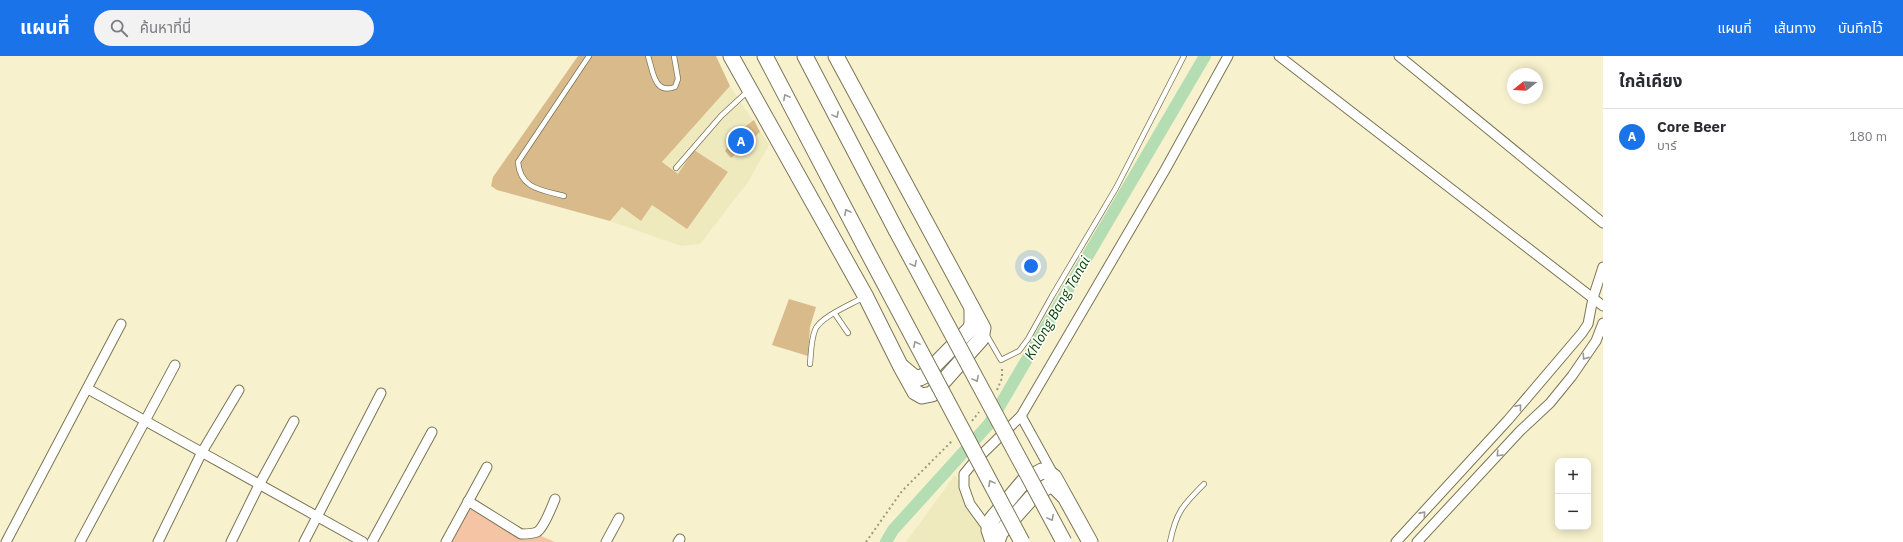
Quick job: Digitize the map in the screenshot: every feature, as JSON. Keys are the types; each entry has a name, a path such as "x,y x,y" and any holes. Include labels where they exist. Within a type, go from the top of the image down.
{"main road":[{"path":"731,56 866,297 915,392 922,396 932,394 981,339 982,328 836,56"},
{"path":"738,56 748,84"},
{"path":"805,56 896,230 1064,542"},
{"path":"765,58 1022,542"},
{"path":"900,365 914,377 920,378 924,376 970,329 972,324 972,308"},
{"path":"991,536 992,519 1025,480 1042,471 1047,472 1054,477 1090,542"},
{"path":"998,542 1000,533 1032,497 1048,486 1054,486 1066,498"}],"street":[{"path":"991,536 970,504 964,487 964,474 973,463 1021,416 1165,170 1228,56"},
{"path":"1279,56 1603,306"},
{"path":"1399,56 1603,223"},
{"path":"1396,542 1508,420 1582,333 1588,324 1593,298 1603,268"},
{"path":"1417,542 1520,431 1550,403 1572,376 1596,341 1603,323"},
{"path":"6,542 88,390 121,324"},
{"path":"80,542 146,422 175,365"},
{"path":"88,390 363,542"},
{"path":"158,542 202,452 239,390"},
{"path":"304,542 381,393"},
{"path":"1021,416 1054,477"},
{"path":"1508,420 1520,431"},
{"path":"231,542 259,485 294,421"},
{"path":"372,542 432,432"},
{"path":"446,542 487,467"},
{"path":"468,501 521,534 529,534 536,532 541,528 555,499"},
{"path":"606,542 619,518"}],"lane":[{"path":"564,196 530,186 522,180 518,162 589,56"},
{"path":"648,56 658,86 662,89 667,89 675,87 678,79 674,56"},
{"path":"982,328 1001,360 1019,351 1028,339 1116,188 1184,56"},
{"path":"676,168 748,84"},
{"path":"810,364 815,330 820,322 866,297"},
{"path":"835,314 848,333"},
{"path":"1170,542 1174,523 1184,504 1204,484"}],"path":[{"path":"994,394 999,388 1002,378 1001,360"},
{"path":"971,422 980,411"},
{"path":"866,542 902,491 955,438"}],"shaded area":[{"path":"730,86 769,145 748,182 700,244 681,246 610,221"},
{"path":"955,475 995,542 906,542"},
{"path":"471,506 555,542 451,542"}],"building":[{"path":"578,56 716,56 730,86 662,162 678,174 694,150 728,172 687,229 652,205 641,221 622,207 610,221 497,190 491,186 493,177"},
{"path":"754,120 760,132 731,158 725,151 739,131"},
{"path":"789,299 816,307 810,327 808,356 772,345"}],"waterway":[{"name":"Khlong Bang Tanai","path":"886,542 893,530 989,424 1205,56"}],"place":[{"name":"Core Beer","path":"741,141"}]}
